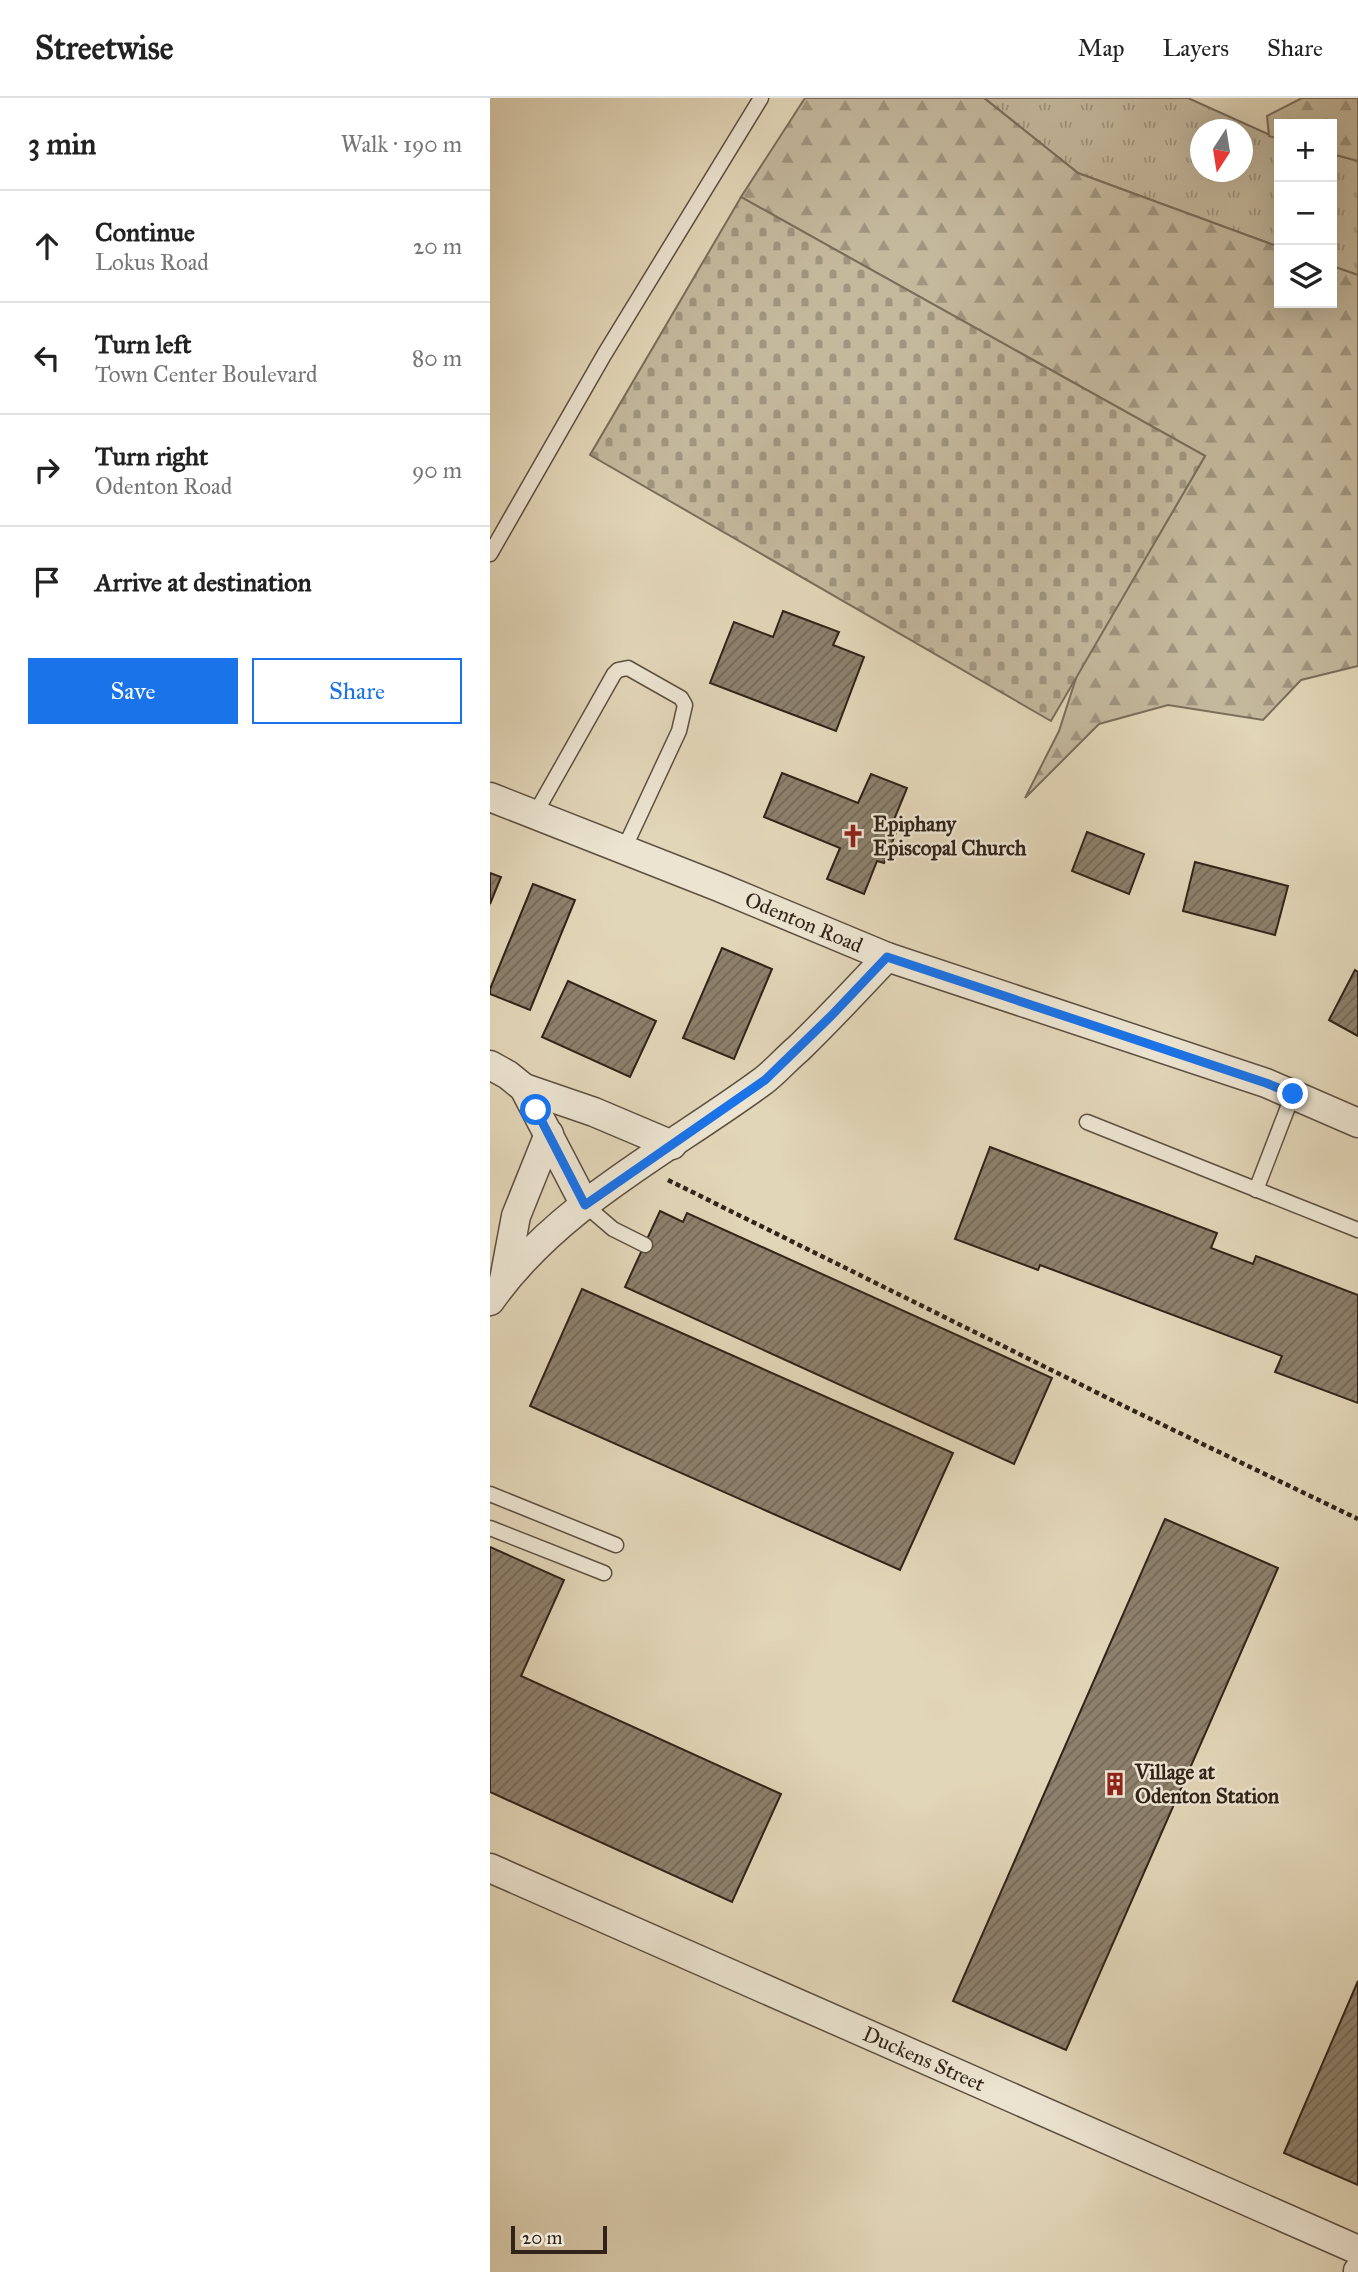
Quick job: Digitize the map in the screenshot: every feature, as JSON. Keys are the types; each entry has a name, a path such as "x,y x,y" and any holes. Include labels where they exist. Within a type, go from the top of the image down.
{"street":[{"name":"Odenton Road","path":"490,797 887,957 1266,1083 1358,1123"},
{"path":"497,1290 536,1247 585,1205 765,1080 887,957"},
{"path":"490,1065 524,1088 594,1112 672,1145"},
{"path":"524,1088 585,1205"},
{"path":"497,1290 516,1216 549,1134"},
{"name":"Duckens Street","path":"490,1868 1358,2250"}],"lane":[{"path":"490,554 604,355 761,98"},
{"path":"535,814 614,674 618,670 628,668 681,698 685,705 679,731 624,849"},
{"path":"1256,1190 1293,1094"},
{"path":"1087,1122 1358,1230"},
{"path":"585,1205 612,1229 645,1245"},
{"path":"490,1494 616,1545"},
{"path":"490,1528 604,1573"}],"path":[{"path":"667,1179 1358,1519"}],"green space":[{"path":"805,98 984,98 1078,173 1274,245 1274,308 1337,308 1337,268 1358,275 1358,666 1301,680 1263,720 1168,705 1099,724 1025,798 1059,731 1077,675 1205,456 741,197"},
{"path":"984,98 1188,98 1235,119 1190,119 1190,182 1253,182 1253,127 1274,137 1274,245 1078,173"},
{"path":"1302,98 1358,98 1358,161 1337,155 1337,119 1274,119 1274,138 1269,136 1267,116"},
{"path":"1337,155 1358,161 1358,275 1337,268"},
{"path":"741,197 1205,456 1051,721 590,455"}],"building":[{"path":"783,611 839,632 833,645 864,657 836,731 710,683 734,622 773,637"},
{"name":"Epiphany Episcopal Church","path":"782,773 858,803 871,774 907,788 893,822 899,825 884,863 877,861 864,894 827,879 840,848 764,817"},
{"path":"1087,832 1144,854 1129,894 1072,871"},
{"path":"1195,862 1288,886 1275,935 1183,911"},
{"path":"490,873 501,877 490,904"},
{"path":"533,884 575,900 530,1010 490,994 490,989"},
{"path":"722,948 772,969 734,1059 683,1038"},
{"path":"1355,970 1358,972 1358,1036 1329,1020"},
{"path":"568,981 656,1021 630,1077 542,1037"},
{"path":"990,1147 1217,1233 1211,1248 1253,1264 1256,1256 1358,1295 1358,1403 1275,1372 1282,1356 1040,1265 1038,1270 955,1239"},
{"path":"660,1211 683,1222 687,1213 1052,1378 1014,1464 625,1287"},
{"path":"582,1289 953,1453 900,1570 530,1406"},
{"name":"Village at Odenton Station","path":"1165,1519 1278,1568 1066,2050 953,2001"},
{"path":"490,1547 564,1580 521,1676 781,1794 732,1902 490,1792"},
{"path":"1358,1981 1358,2185 1284,2153"}],"place":[{"name":"Epiphany Episcopal Church","path":"853,836"},
{"name":"Village at Odenton Station","path":"1115,1784"}],"route":[{"path":"536,1110 585,1205 765,1080 887,957 1293,1094"}]}
